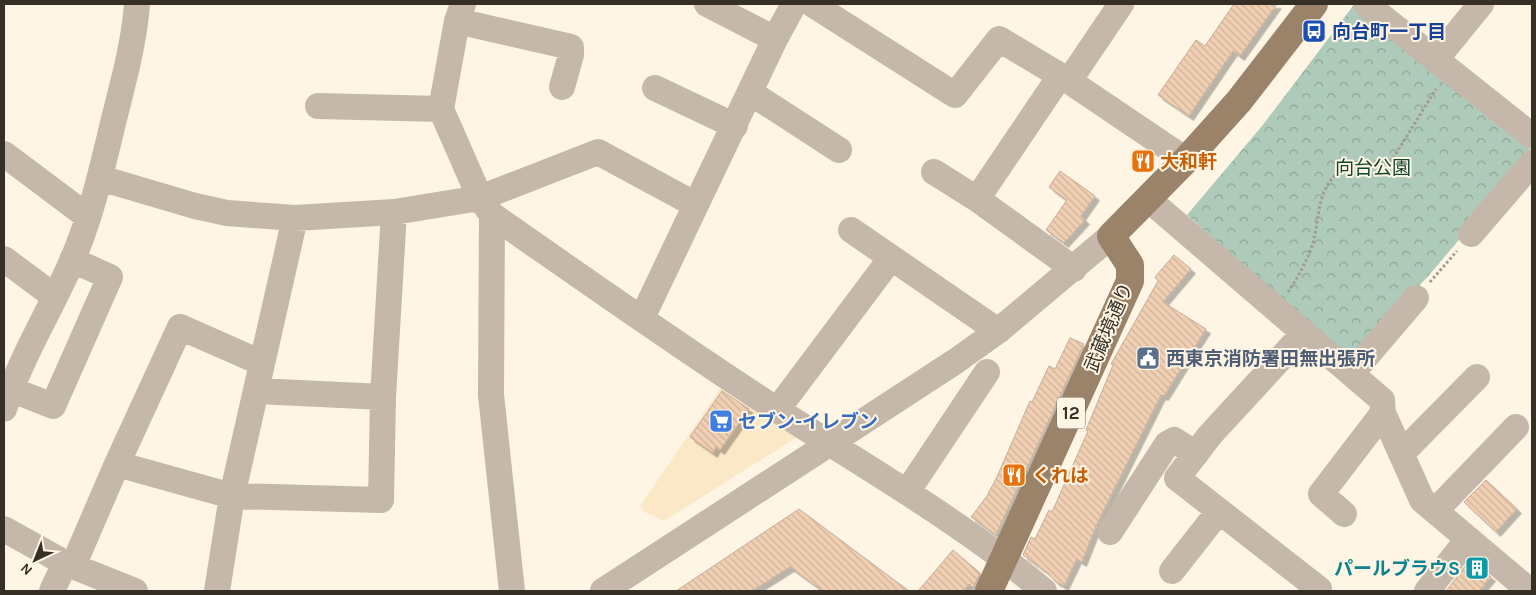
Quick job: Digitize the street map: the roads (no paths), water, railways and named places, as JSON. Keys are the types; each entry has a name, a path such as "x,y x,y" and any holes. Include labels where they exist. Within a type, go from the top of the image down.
{"main road":[{"path":"1111,236 1186,160 1244,94 1314,4"},
{"name":"武蔵境通り","path":"989,591 1130,281 1130,265 1111,236"}],"street":[{"path":"72,260 110,277 53,406 8,382 55,297 72,260 88,217 100,178 134,32 137,4"},
{"path":"707,4 775,39"},
{"path":"642,318 751,93 775,39 794,4"},
{"path":"812,4 955,95 1000,39 1064,78 1186,160"},
{"path":"977,199 1064,78 1121,4"},
{"path":"1366,4 1532,136"},
{"path":"1441,62 1481,4"},
{"path":"512,591 491,395 486,207 441,109 460,12 571,47 571,55 562,87"},
{"path":"655,88 734,126"},
{"path":"751,93 839,150"},
{"path":"318,106 441,109"},
{"path":"100,178 195,206 227,213 295,218 486,207 598,152 696,205"},
{"path":"4,154 88,217"},
{"path":"1471,234 1532,163"},
{"path":"934,172 977,199 1074,269"},
{"path":"1148,199 1382,400 1383,413 1403,452 1422,500 1530,591"},
{"path":"486,207 642,318 777,410 907,492 1004,558 1044,591"},
{"path":"117,464 232,496 381,500 382,397 394,212"},
{"path":"217,591 232,496 295,218"},
{"path":"852,230 998,331"},
{"path":"603,591 830,444 998,331 1111,236"},
{"path":"777,410 891,258"},
{"path":"4,259 55,297"},
{"path":"1352,373 1416,298"},
{"path":"52,591 69,565 180,327 262,363"},
{"path":"1304,333 1196,454 1177,478 1322,586"},
{"path":"907,492 988,372"},
{"path":"1403,452 1478,377"},
{"path":"257,392 382,397"},
{"path":"1344,514 1321,494 1383,413"},
{"path":"1435,511 1516,427"},
{"path":"1110,532 1167,444 1174,440 1180,442 1196,454"},
{"path":"1172,571 1219,511"},
{"path":"4,529 69,565 135,591"},
{"path":"1426,591 1468,539"}],"place":[{"name":"向台町一丁目","path":"1314,31"},
{"name":"大和軒","path":"1143,161"},
{"name":"西東京消防署田無出張所","path":"1148,358"},
{"name":"セブン-イレブン","path":"721,421"},
{"name":"くれは","path":"1014,475"},
{"name":"パールブラウS","path":"1477,568"}],"park label":[{"name":"向台公園","path":"1373,167"}]}
